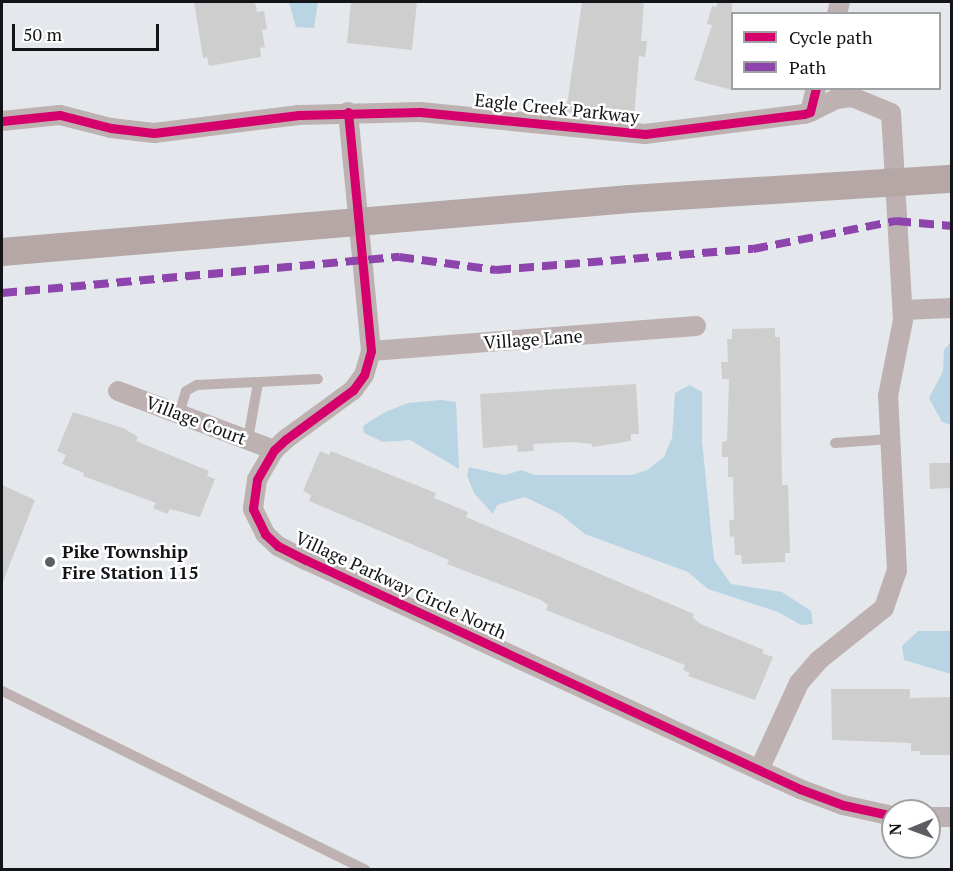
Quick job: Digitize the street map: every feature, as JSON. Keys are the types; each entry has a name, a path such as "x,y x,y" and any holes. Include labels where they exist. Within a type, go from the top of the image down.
{"main road":[{"path":"2,252 893,180 951,179"}],"street":[{"path":"810,112 816,90"},
{"name":"Eagle Creek Parkway","path":"2,121 60,115 111,128 154,133 348,112 443,113 645,134 810,112 833,100 852,96 891,113 893,180"},
{"path":"348,112 357,224"},
{"path":"759,770 799,683 819,660 875,617 892,590 897,564 888,396 903,310 893,180"},
{"name":"Village Parkway Circle North","path":"357,224 371,351 364,375 351,393 274,450 254,486 253,509 261,527 278,546 759,770 834,802 881,813"},
{"path":"903,310 951,308"},
{"name":"Village Lane","path":"371,351 696,326"},
{"name":"Village Court","path":"118,391 274,450"}],"lane":[{"path":"179,414 186,392 197,385 318,379"},
{"path":"248,440 258,383"},
{"path":"835,443 890,439"},
{"path":"2,691 365,870"}],"water":[{"path":"289,2 318,2 314,28 296,27"},
{"path":"951,342 952,425 942,422 929,398 943,371 944,350"},
{"path":"690,385 702,392 702,441 714,560 731,584 782,592 811,611 813,624 801,625 778,612 708,589 688,572 585,534 560,514 525,497 497,505 493,514 474,493 467,476 469,467 504,475 522,470 534,475 632,475 647,470 664,457 672,438 675,393"},
{"path":"441,400 456,402 459,469 410,440 383,442 364,433 363,426 385,412 408,403"},
{"path":"918,631 951,631 951,674 904,660 902,646"}],"building":[{"path":"194,2 255,2 257,12 264,11 267,29 262,30 265,47 260,48 261,57 209,66 207,57 203,58"},
{"path":"351,2 417,2 412,50 347,43"},
{"path":"582,2 644,2 641,41 647,41 645,57 639,56 634,119 566,112"},
{"path":"718,2 732,2 731,90 694,80 712,25 707,24 712,6 716,7"},
{"path":"775,328 775,337 780,337 782,485 788,485 790,553 785,553 785,562 742,564 741,555 735,555 734,536 730,537 729,520 734,520 733,477 728,477 728,457 722,457 722,442 727,441 729,379 722,379 721,362 728,362 727,339 732,339 732,329"},
{"path":"636,384 639,434 631,434 631,441 592,447 592,444 572,442 533,444 534,451 518,452 517,445 483,448 480,394"},
{"path":"73,412 123,428 138,437 136,441 209,471 207,476 215,479 200,517 170,509 167,514 153,508 156,503 83,476 84,473 62,464 66,455 57,451"},
{"path":"320,451 329,455 331,451 436,493 434,498 468,512 466,517 694,614 693,618 701,624 764,650 762,653 773,657 755,700 688,676 690,673 683,670 685,665 546,610 548,605 541,600 447,564 449,560 309,501 311,495 303,491"},
{"path":"929,463 951,463 951,488 930,489"},
{"path":"2,485 35,500 2,584"},
{"path":"831,689 910,689 910,698 951,697 951,755 920,755 920,751 911,751 911,743 832,740"}],"marked path":[{"path":"2,293 399,257 496,270 753,249 896,221 952,226"}],"cycle path":[{"path":"2,121 60,115 111,128 154,133 299,115 420,112 645,134 804,114 810,112 816,90"},
{"path":"348,112 371,351 364,375 353,390 274,450 257,480 253,509 265,534 278,546 306,560 800,789 843,805 881,813"}],"place":[{"name":"Pike Township Fire Station 115","path":"50,562"}]}
